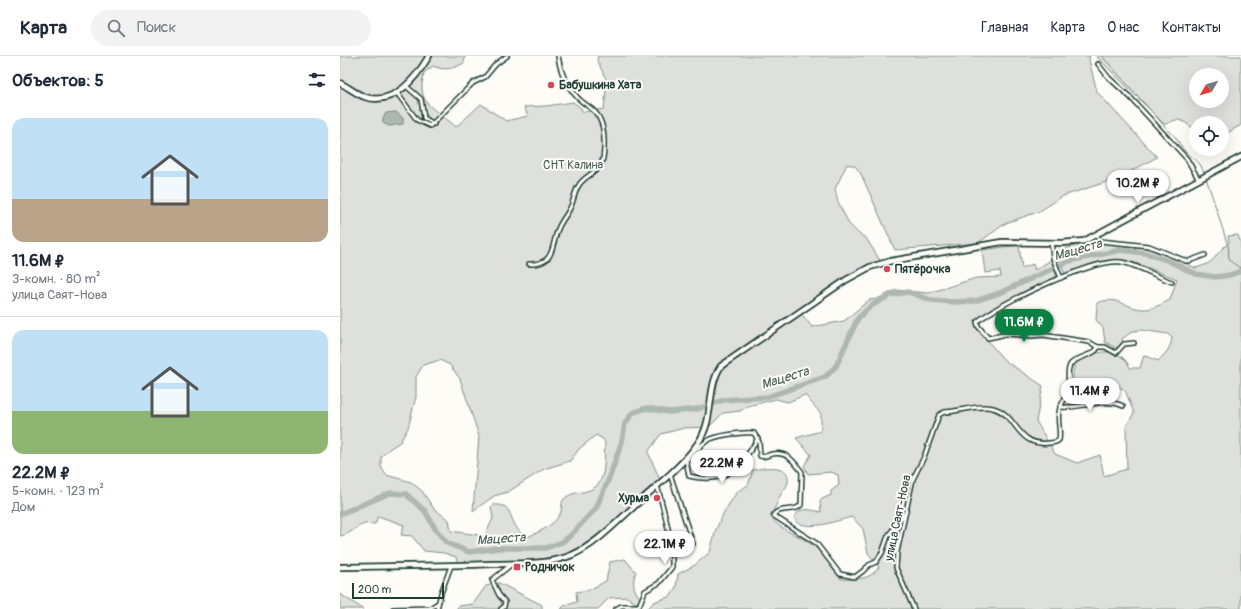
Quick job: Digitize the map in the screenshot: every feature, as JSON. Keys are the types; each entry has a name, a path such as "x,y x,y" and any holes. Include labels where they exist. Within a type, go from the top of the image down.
{"street":[{"path":"340,83 364,96 373,98 397,93 406,86 429,56"},
{"path":"397,93 417,120 428,126 434,124 473,83 485,77 496,64 507,56"},
{"path":"529,264 539,263 554,249 558,227 572,205 579,184 597,169 603,161 601,122 592,108 577,98 573,92 562,74 558,56"},
{"path":"1098,64 1109,78 1130,97 1187,159 1200,180"},
{"path":"406,86 421,99 424,118 434,124"},
{"path":"758,438 742,463 717,479 689,476 686,460 698,443 709,421 714,385 718,373 725,363 846,280 870,267 1002,242 1084,241 1241,157"},
{"path":"1096,235 1100,241 1149,246 1186,261 1204,254"},
{"path":"1051,242 1053,258 1061,278"},
{"path":"1134,343 1124,344 1120,351 1116,352 1105,347 1098,347 1089,342 1043,335 1032,336 1007,334 988,338 978,326 977,322 990,312 1016,298 1084,268 1108,262 1130,264 1172,282"},
{"name":"улица Саят-Нова","path":"914,609 896,568 897,552 913,479 924,457 939,415 944,412 990,407 1004,414 1022,435 1032,442 1054,443 1059,440 1060,433 1058,420 1060,407 1068,390 1068,371 1071,364 1084,356 1095,352 1098,347"},
{"path":"1060,407 1071,408 1106,402 1123,406"},
{"path":"340,568 512,564 560,559 579,552 590,544 658,486 706,441 749,432 754,433 758,438 760,456 764,457 771,454 784,454 790,457 802,472 801,505 795,509 776,511 774,514 775,518 792,526 816,543 840,574 855,576 869,565 876,562 882,553 888,536 906,513"},
{"path":"670,474 693,544"},
{"path":"616,609 621,606 639,606 646,591 659,582 672,567 672,553 666,516 658,486"},
{"path":"501,609 504,607 505,602 499,595 492,580 512,564"},
{"path":"437,609 451,566"},
{"path":"393,609 430,608 438,603"}],"green space":[{"name":"СНТ Калина","path":"340,56 465,56 464,63 456,67 445,69 433,66 424,73 422,84 425,100 435,111 456,127 481,104 506,121 528,116 524,107 546,106 573,102 581,108 583,112 604,109 607,81 597,60 598,56 1090,56 1089,60 1097,92 1157,157 1119,178 1063,196 1040,211 1006,223 978,243 895,250 861,174 855,166 847,164 835,189 838,202 849,224 859,234 866,238 881,262 858,272 800,312 812,327 844,321 869,300 877,299 896,290 929,293 976,278 1001,277 1000,271 985,273 982,250 1019,245 1022,268 1033,264 1035,270 1051,260 1057,278 996,307 977,321 977,328 1004,360 1043,386 1036,421 1055,454 1077,463 1100,455 1104,476 1127,469 1126,427 1134,413 1125,390 1108,382 1080,390 1072,386 1075,364 1080,359 1085,357 1097,353 1108,352 1119,355 1127,362 1130,368 1140,368 1144,355 1158,361 1169,348 1172,338 1168,334 1141,330 1133,331 1122,339 1123,344 1116,348 1105,342 1103,328 1096,320 1097,303 1110,300 1143,309 1154,307 1170,300 1177,279 1128,261 1120,260 1095,263 1079,268 1065,275 1057,254 1059,250 1091,242 1145,248 1180,260 1195,268 1208,264 1212,261 1229,243 1228,236 1238,235 1241,243 1241,609 647,609 654,602 671,596 676,587 678,574 695,565 710,552 716,529 724,512 737,492 748,485 753,470 757,469 775,468 785,471 788,476 786,488 770,515 782,528 803,539 818,550 841,579 857,579 867,577 879,567 868,553 863,529 852,517 811,526 797,523 794,517 803,510 821,512 820,500 831,495 831,491 839,485 838,475 831,472 808,474 804,466 811,455 796,438 821,431 821,414 805,395 788,402 776,399 748,406 740,411 723,413 709,427 684,428 661,434 648,452 660,480 602,532 578,549 567,554 542,559 457,562 456,557 444,553 424,551 412,536 401,535 404,525 378,516 375,524 364,524 345,535 340,536","holes":["440,360 450,365 460,379 479,436 473,511 494,496 508,492 544,469 570,461 579,449 596,435 603,439 605,443 604,471 599,483 594,488 587,491 566,497 562,502 560,514 554,522 545,529 525,538 516,527 509,511 505,507 498,505 493,505 491,507 493,518 485,536 451,531 449,520 434,509 422,491 411,482 386,475 381,467 381,457 389,449 400,442 408,428 416,397 416,377 423,365"]},
{"path":"1096,56 1241,56 1241,125 1229,132 1229,116 1189,116 1189,125 1179,120 1174,120 1164,124"},
{"path":"625,559 636,572 634,585 640,598 639,602 635,603 627,597 609,598 598,609 561,609 564,606 577,602 576,592 589,590 606,581 610,562"},
{"path":"499,583 542,605 542,609 456,609 459,606 473,604 486,586"},
{"path":"340,594 363,609 340,609"}],"shaded area":[{"path":"396,112 403,118 403,124 389,126 383,123 383,118 386,113"}],"waterway":[{"path":"1102,56 1177,139 1184,150 1198,161 1204,173"},
{"path":"1206,178 1228,246 1229,258 1233,263 1241,268"},
{"name":"Мацеста","path":"340,514 390,493 406,494 425,511 436,530 447,543 469,552 498,548 546,548 562,542 571,535 596,508 610,476 622,441 625,424 632,413 646,408 669,412 698,409 723,400 767,397 825,377 836,366 858,318 871,306 890,295 908,292 931,300 953,302 975,301 1002,292 1069,261 1121,250 1145,253 1169,261 1196,274 1215,277 1230,275 1241,271"}],"place":[{"name":"Бабушкина Хата","path":"551,85"},
{"name":"Пятёрочка","path":"887,269"},
{"name":"Хурма","path":"657,498"},
{"name":"Родничок","path":"517,567"}]}
